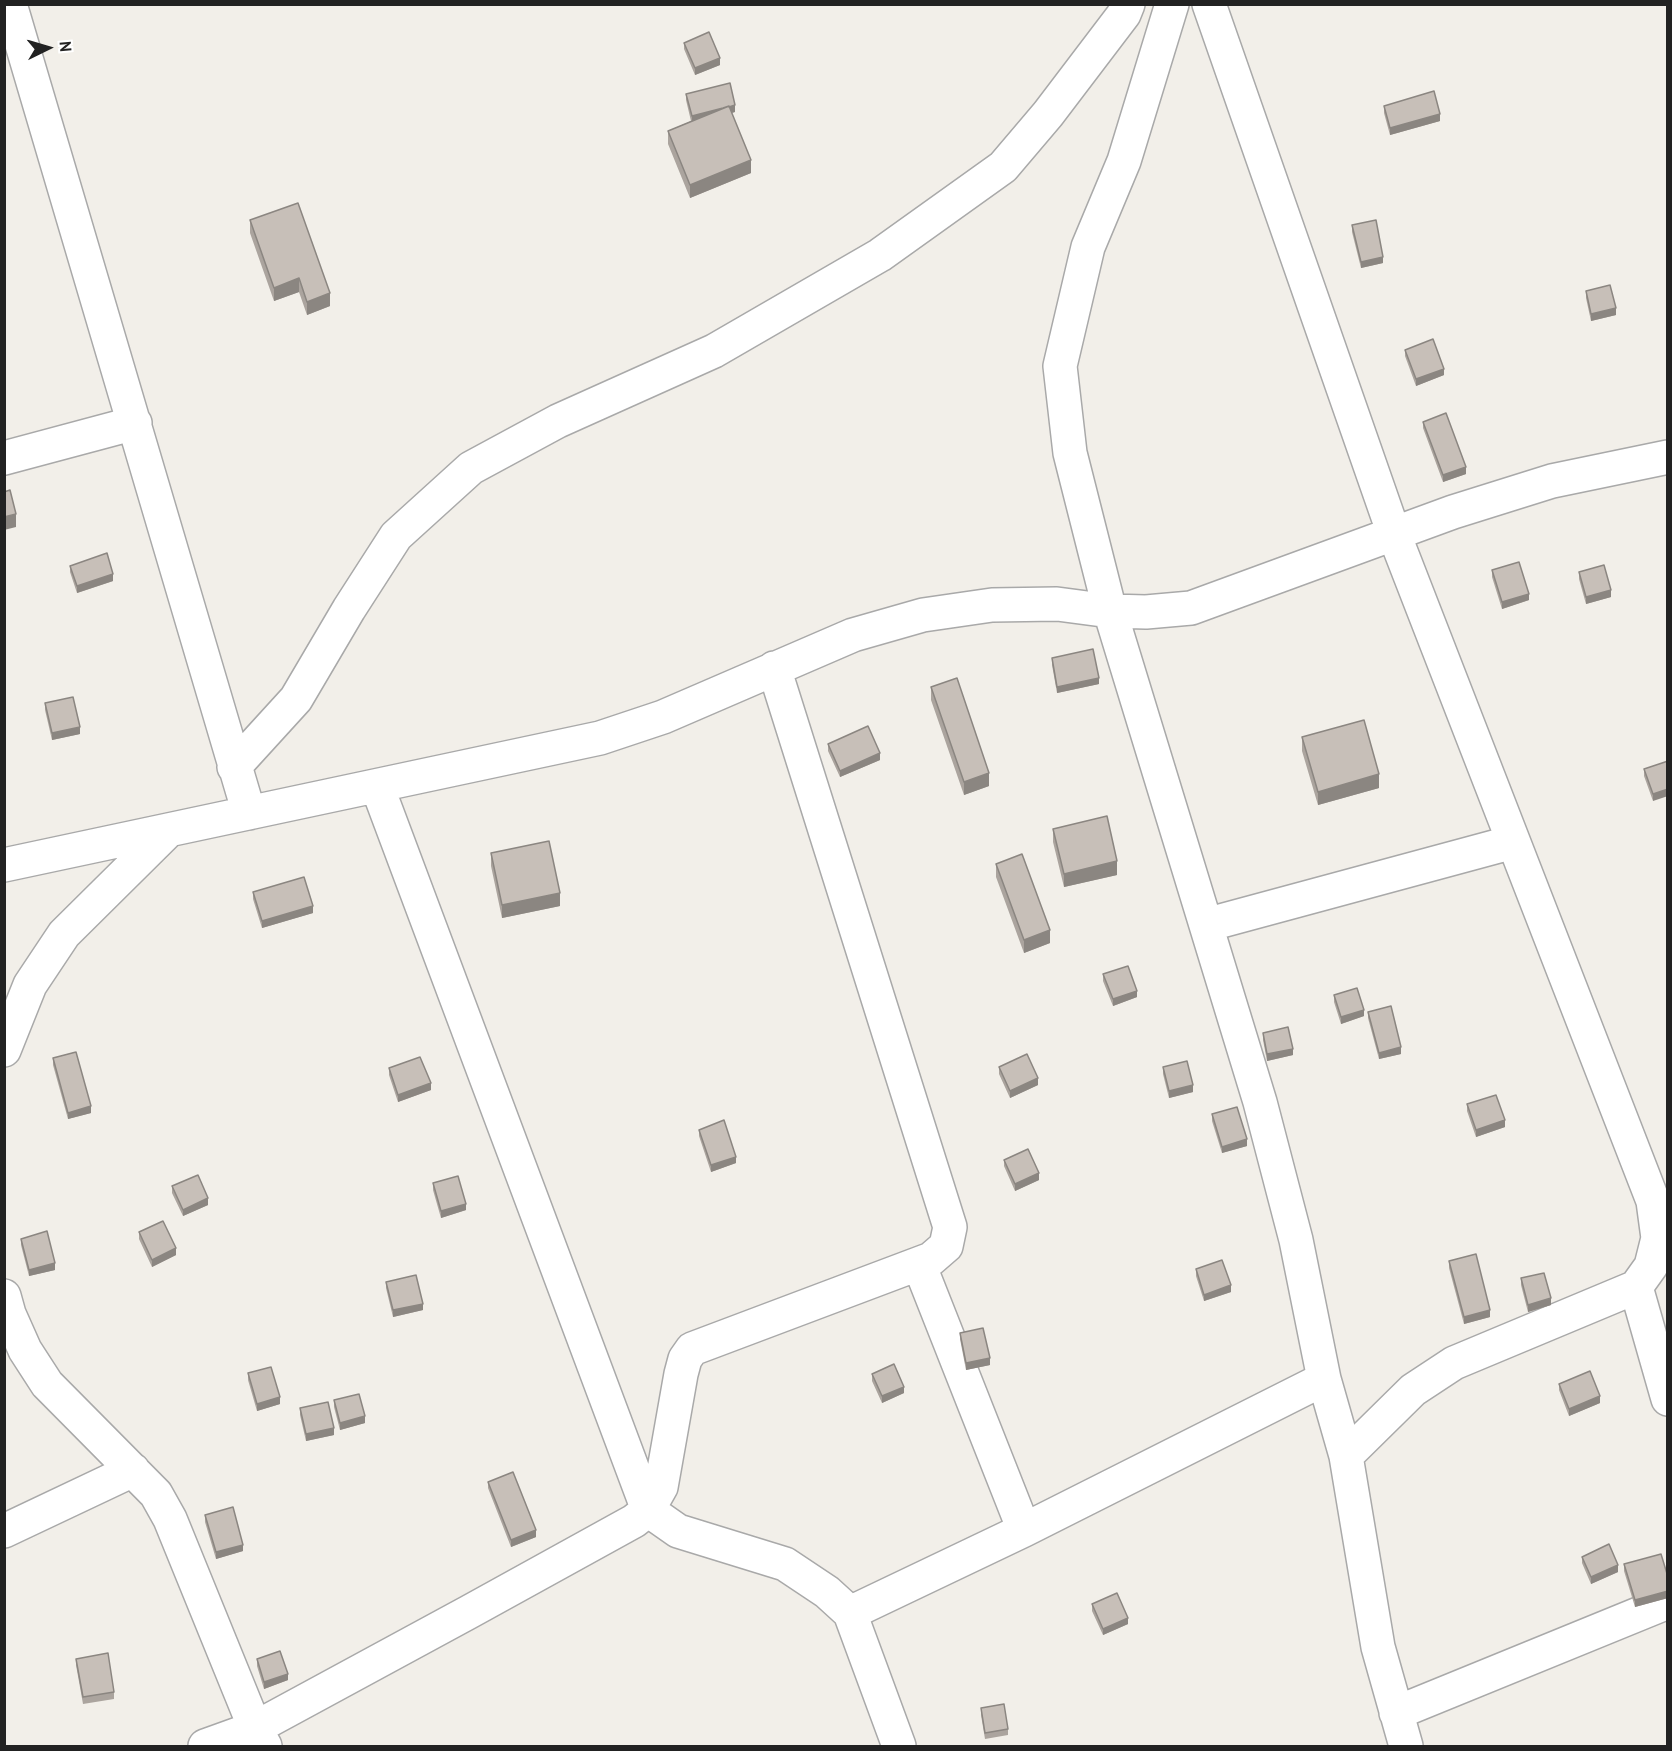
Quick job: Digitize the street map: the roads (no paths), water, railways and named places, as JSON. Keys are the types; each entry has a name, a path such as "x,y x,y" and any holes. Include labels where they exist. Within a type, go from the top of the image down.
{"street":[{"path":"10,4 249,813"},
{"path":"234,766 296,699 349,609 396,536 471,468 558,421 714,351 880,255 1003,167 1048,114 1124,14 1128,4"},
{"path":"1172,4 1124,161 1088,247 1060,366 1070,453 1110,610 1266,1125 1296,1240 1324,1379 1346,1456 1378,1647 1406,1746"},
{"path":"1209,4 1394,534 1513,842 1660,1200 1658,1238 1651,1266 1636,1287 1454,1363 1413,1390 1346,1456"},
{"path":"4,458 135,423"},
{"path":"4,865 600,738 663,717 853,635 923,615 992,605 1057,604 1146,612 1191,608 1453,512 1552,482 1668,457"},
{"path":"205,1746 260,1737 469,1612 634,1521 648,1510 661,1487 681,1374 685,1359 692,1349 919,1264 931,1259 946,1246 950,1227 774,668"},
{"path":"377,786 648,1510 678,1531 785,1564 827,1592 850,1613 899,1746"},
{"path":"4,1050 30,985 64,934 169,830"},
{"path":"1206,926 1513,842"},
{"path":"919,1264 1024,1530"},
{"path":"1636,1287 1668,1399"},
{"path":"4,1296 9,1314 25,1350 47,1384 156,1494 170,1519 260,1737"},
{"path":"850,1613 1024,1530 1324,1379"},
{"path":"4,1531 134,1470"},
{"path":"1396,1713 1668,1602"}]}
